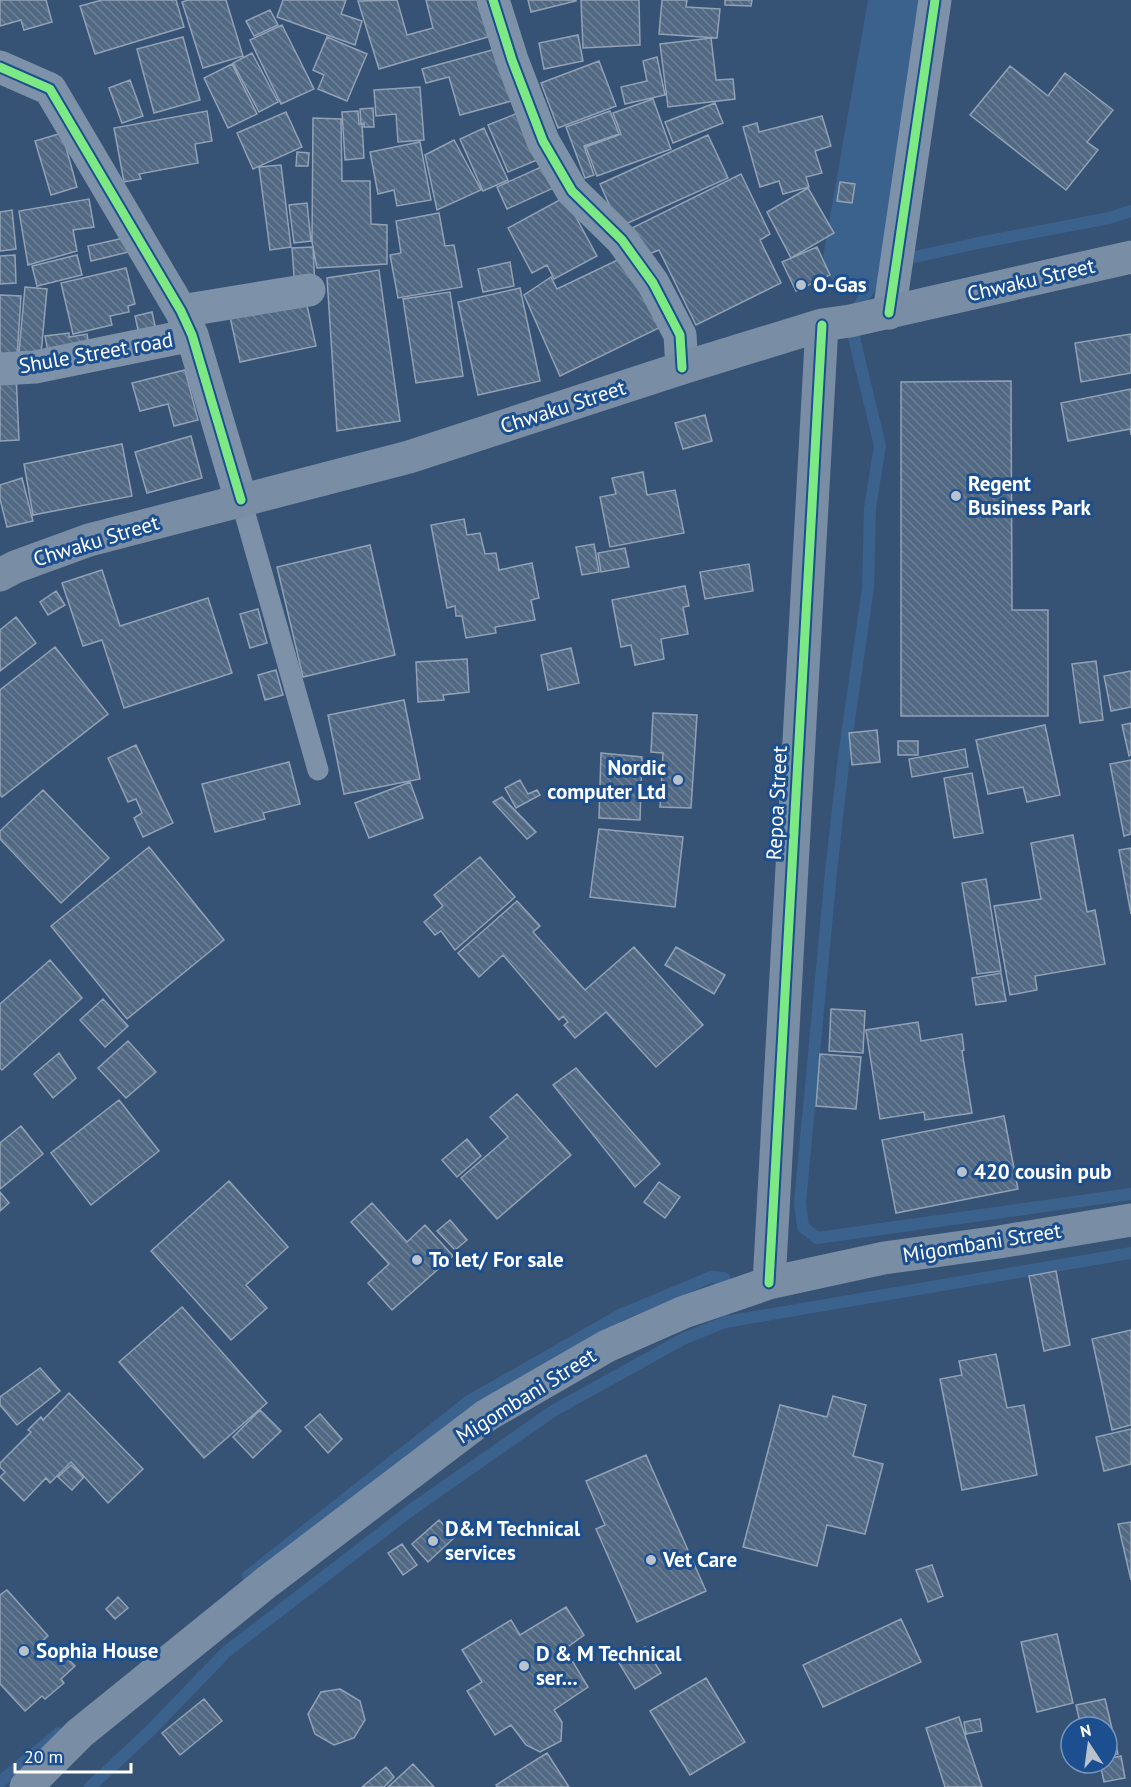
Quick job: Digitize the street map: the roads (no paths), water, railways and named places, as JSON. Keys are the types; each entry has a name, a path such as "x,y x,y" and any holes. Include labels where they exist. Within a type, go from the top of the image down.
{"main road":[{"name":"Chwaku Street","path":"0,575 15,567 89,540 409,457 822,325 889,313 1131,257"},
{"name":"Repoa Street","path":"769,1283 822,325"},
{"name":"Migombani Street","path":"26,1787 80,1733 258,1589 487,1415 607,1346 684,1312 769,1283 884,1258 1131,1220"}],"street":[{"path":"493,0 512,60 543,141 572,191 622,240 653,283 680,335 682,368"},
{"path":"889,313 935,0"},
{"path":"0,67 50,89 187,323 241,500"},
{"name":"Shule Street road","path":"0,369 35,367 309,290"}],"lane":[{"path":"241,500 318,770"}],"waterway":[{"path":"858,257 903,0"},
{"path":"910,258 1109,218 1131,211"},
{"path":"858,257 886,261 850,321 880,446 870,508 868,588 844,756 831,872 800,1203 803,1227 817,1238 1131,1194"},
{"path":"90,1787 150,1731 226,1652 411,1510 553,1411 683,1339 725,1322 1131,1253"},
{"path":"248,1576 469,1401 620,1315 711,1277 724,1278"},
{"path":"0,1782 59,1733"}],"place":[{"name":"O-Gas","path":"801,285"},
{"name":"Regent Business Park","path":"956,496"},
{"name":"Nordic computer Ltd","path":"678,780"},
{"name":"420 cousin pub","path":"962,1172"},
{"name":"To let/ For sale","path":"417,1260"},
{"name":"D&M Technical services","path":"433,1541"},
{"name":"Vet Care","path":"651,1560"},
{"name":"Sophia House","path":"24,1651"},
{"name":"D & M Technical ser...","path":"524,1666"}]}
